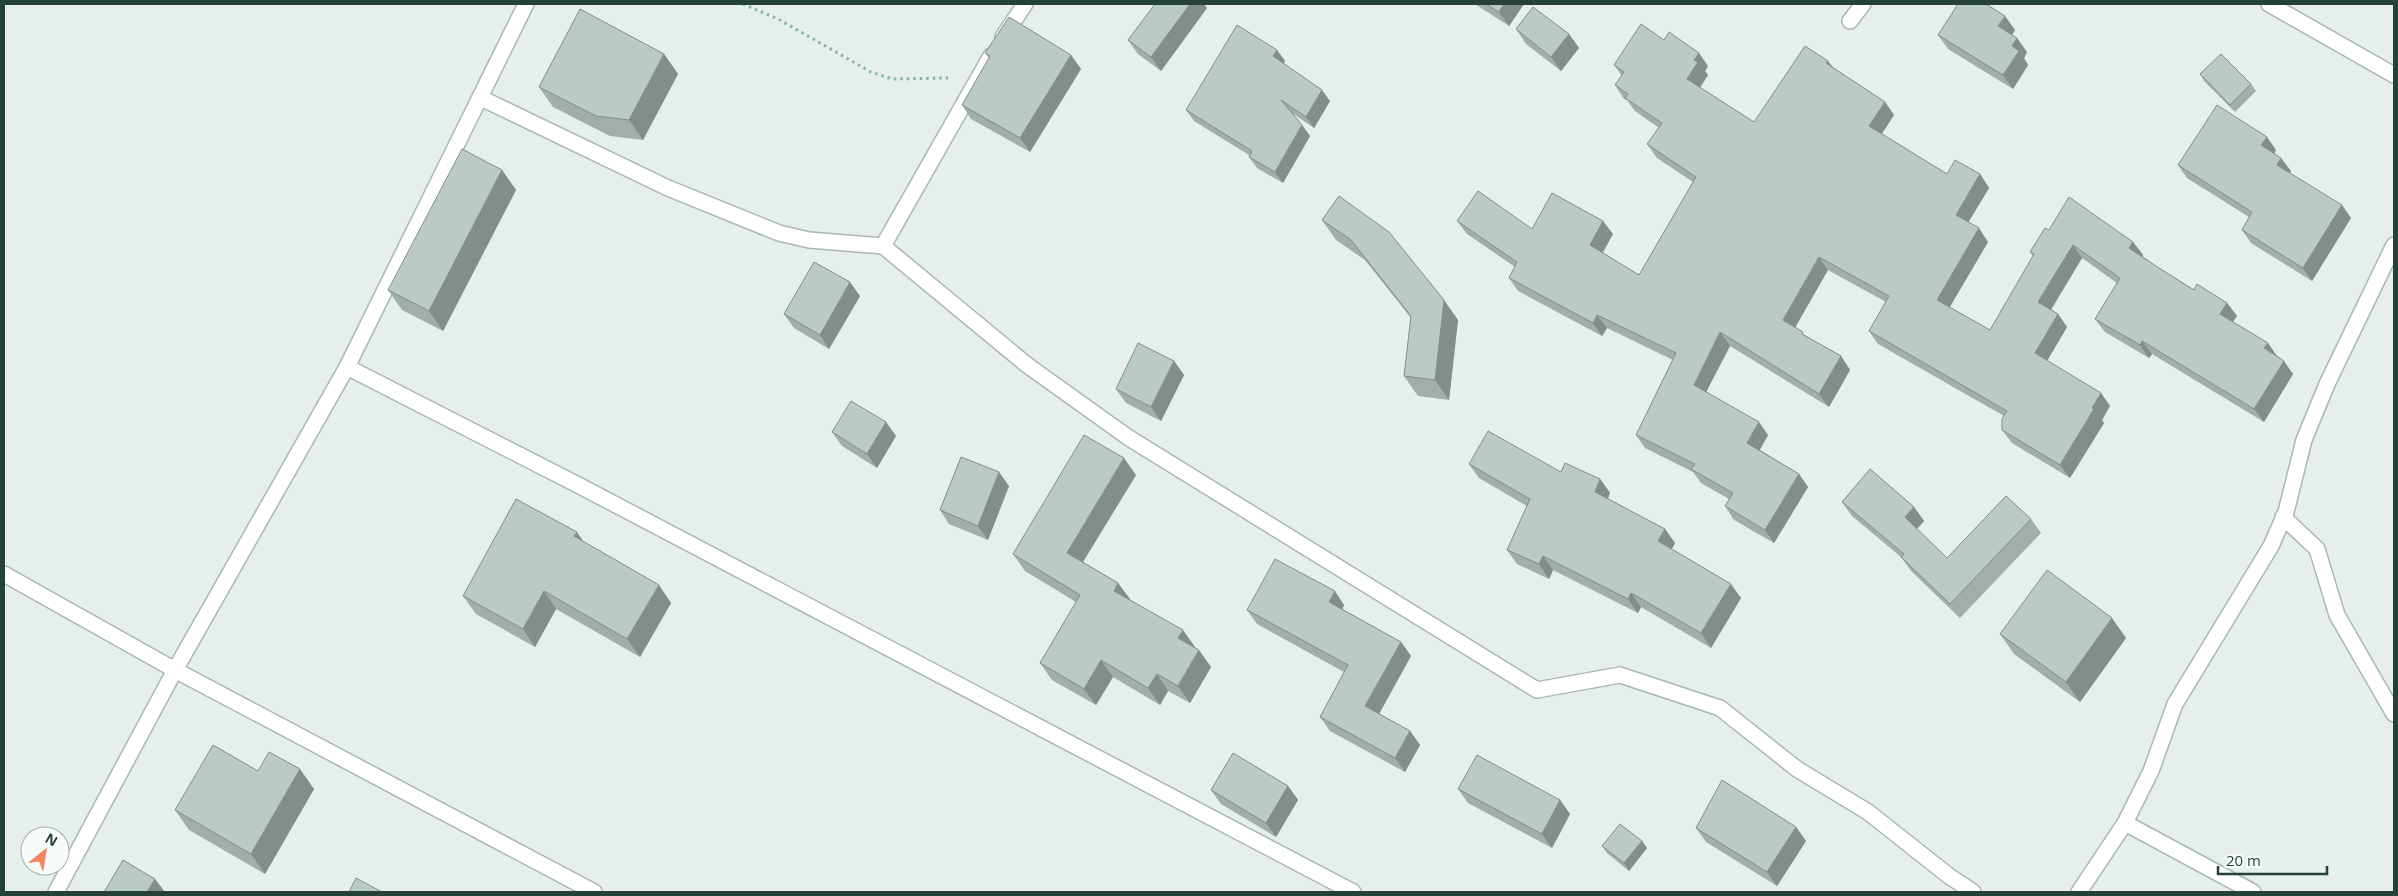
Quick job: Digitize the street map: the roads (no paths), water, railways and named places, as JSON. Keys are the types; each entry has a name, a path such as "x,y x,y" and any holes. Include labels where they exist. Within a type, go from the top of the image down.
{"street":[{"path":"56,892 175,670 347,367 526,4"},
{"path":"883,246 979,75 1025,4"},
{"path":"1850,21 1863,4"},
{"path":"2269,4 2394,74"},
{"path":"481,98 668,188 779,233 809,240 883,246 1027,365 1129,438 1537,690 1620,675 1720,708 1797,768 1868,812 1949,876 1973,892"},
{"path":"2079,892 2125,823 2151,771 2175,704 2271,546 2283,517 2304,440 2327,384 2394,245"},
{"path":"347,367 580,486 1352,892"},
{"path":"2283,517 2317,549 2337,615 2394,714"},
{"path":"4,574 175,670 594,892"},
{"path":"2125,823 2253,892"}]}
